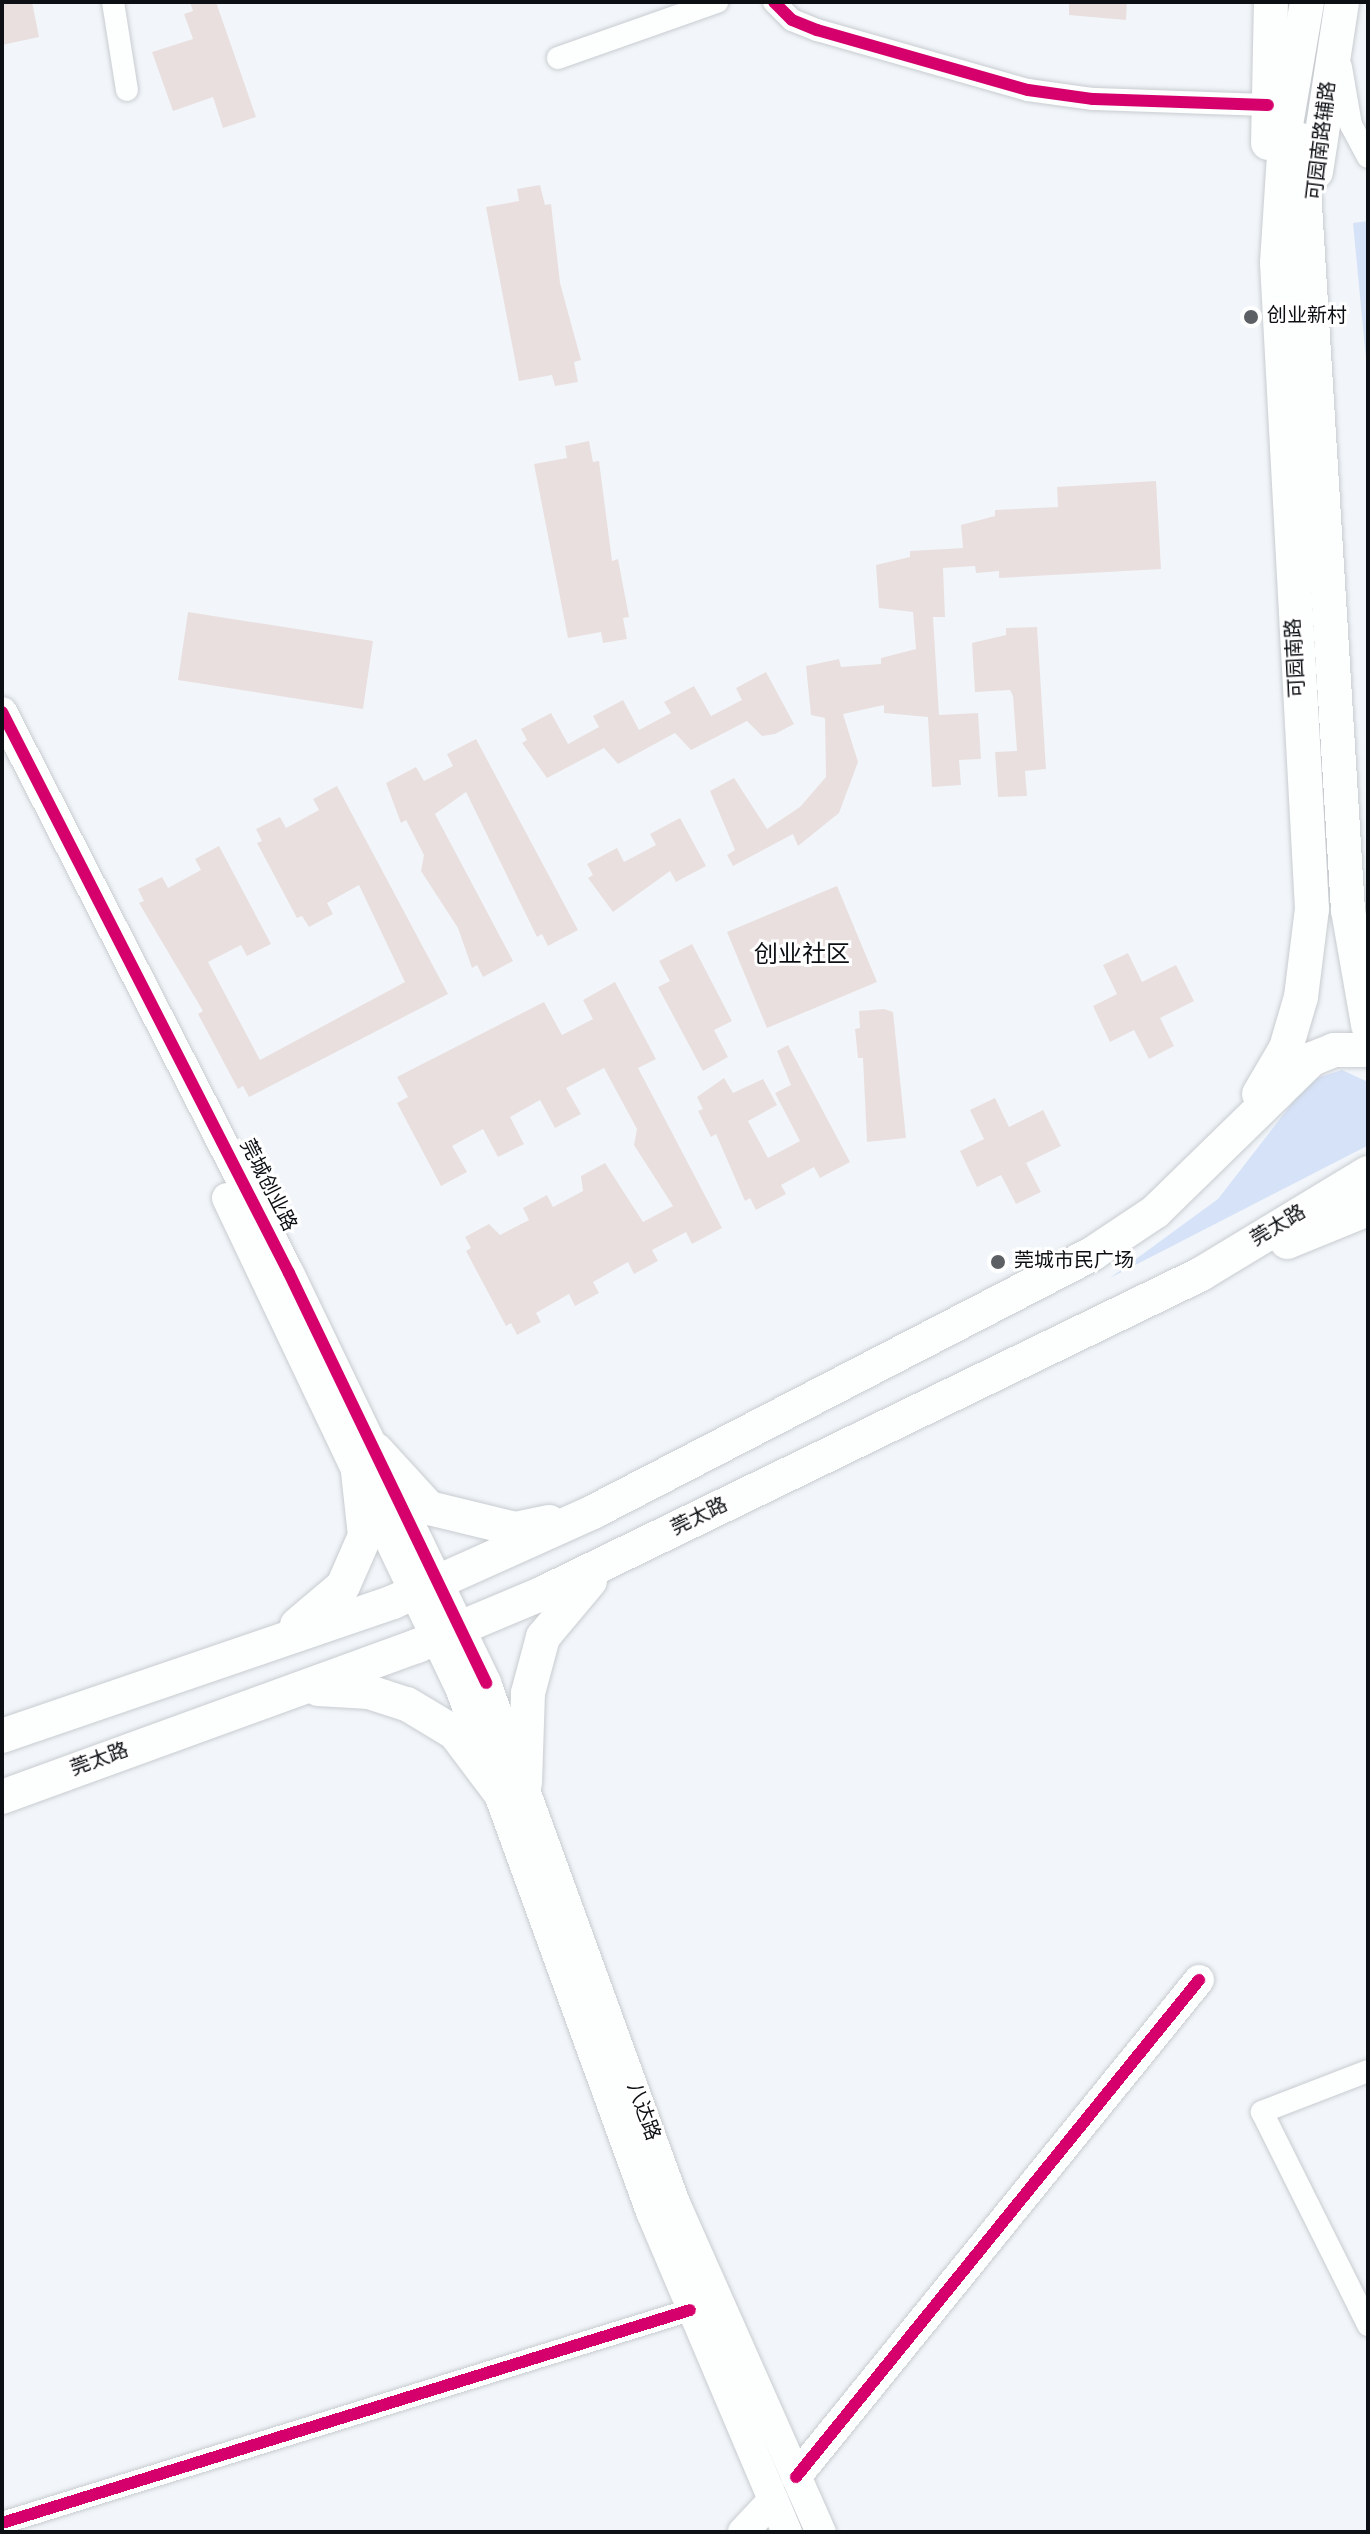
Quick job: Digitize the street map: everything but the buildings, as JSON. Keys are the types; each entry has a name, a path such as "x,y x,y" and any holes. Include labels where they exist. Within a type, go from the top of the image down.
{"main road":[{"path":"1271,2 1268,105 1277,263"},
{"path":"1297,72 1307,2"},
{"name":"可园南路辅路","path":"1313,281 1316,170 1341,9"},
{"name":"可园南路","path":"1243,1122 1286,1048 1301,997 1312,909 1277,263 1281,180 1297,72"},
{"name":"可园南路","path":"1297,72 1362,986 1368,1025"},
{"path":"2,1736 430,1587 593,1512 1092,1254 1155,1212 1243,1122 1312,1059 1334,1050 1368,1050"},
{"name":"莞太路","path":"2,1797 450,1633 611,1562 1201,1274 1368,1173"},
{"path":"1201,1274 1368,1209"},
{"path":"367,1456 429,1508 470,1520 516,1529 593,1512"},
{"path":"273,1640 343,1586 365,1536 367,1456"},
{"path":"513,1788 528,1693 543,1637 563,1606 611,1562"},
{"path":"293,1690 337,1688 407,1704 455,1733 513,1788"}],"street":[{"path":"113,2 127,90"},
{"path":"558,58 717,2"},
{"path":"774,2 792,20 817,30 1028,90 1093,99 1268,105"},
{"path":"1341,9 1348,110 1368,157"},
{"name":"莞城创业路","path":"2,712 367,1456 474,1686"},
{"name":"莞城创业路","path":"2,749 367,1456"},
{"name":"八达路","path":"474,1686 675,2203 821,2532"},
{"name":"八达路","path":"513,1788 690,2310 787,2532"},
{"path":"796,2477 1199,1980"},
{"path":"1368,2071 1262,2112 1368,2325"},
{"path":"2,2523 690,2310"},
{"path":"743,2532 773,2500"}],"shaded area":[{"path":"1368,221 1368,380 1353,223"},
{"path":"1342,1070 1368,1082 1367,1146 1110,1278 1218,1199 1310,1080"}],"cycle path":[{"path":"774,2 792,20 817,30 1028,90 1093,99 1268,105"},
{"path":"2,712 289,1273 486,1683"},
{"path":"796,2477 1199,1980"},
{"path":"2,2523 690,2310"}],"place":[{"name":"创业新村","path":"1251,317"},
{"name":"莞城市民广场","path":"998,1262"}],"district":[{"name":"创业社区","path":"802,957"}]}
